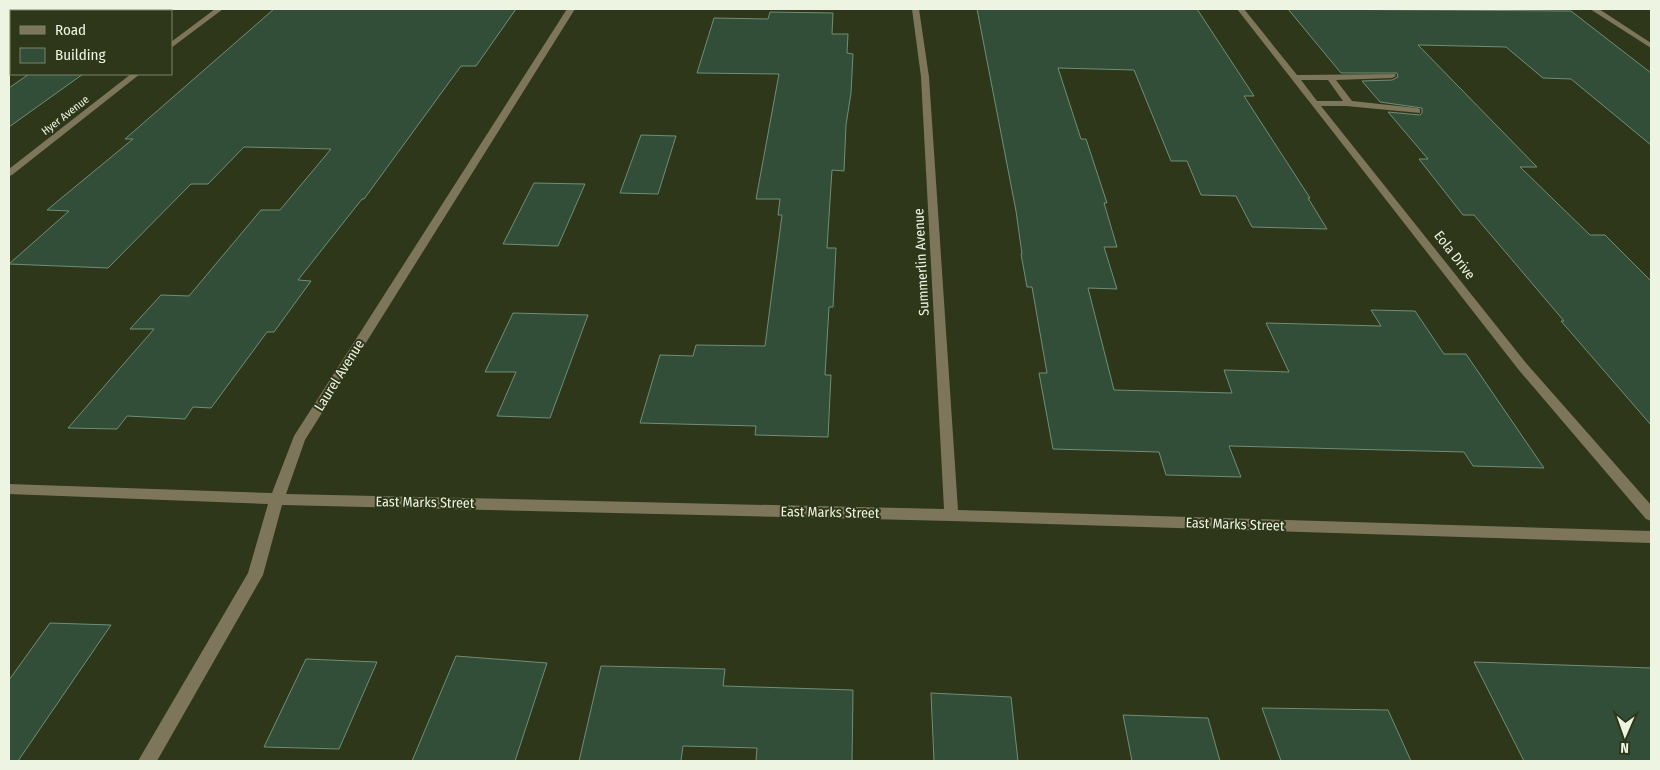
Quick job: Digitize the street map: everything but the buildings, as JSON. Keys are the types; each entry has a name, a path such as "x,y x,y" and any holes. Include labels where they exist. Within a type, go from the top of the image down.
{"street":[{"path":"172,45 219,9"},
{"name":"Laurel Avenue","path":"147,761 255,575 277,498 299,439 571,9"},
{"name":"Summerlin Avenue","path":"916,9 925,77 951,515"},
{"name":"Eola Drive","path":"1240,9 1522,366 1651,515"},
{"path":"1594,9 1651,46"},
{"name":"Hyer Avenue","path":"9,173 135,75"},
{"path":"1294,78 1392,76"},
{"path":"1330,77 1350,104"},
{"path":"1315,104 1350,104 1417,111"},
{"name":"East Marks Street","path":"9,489 277,498 951,515 1651,537"}]}
